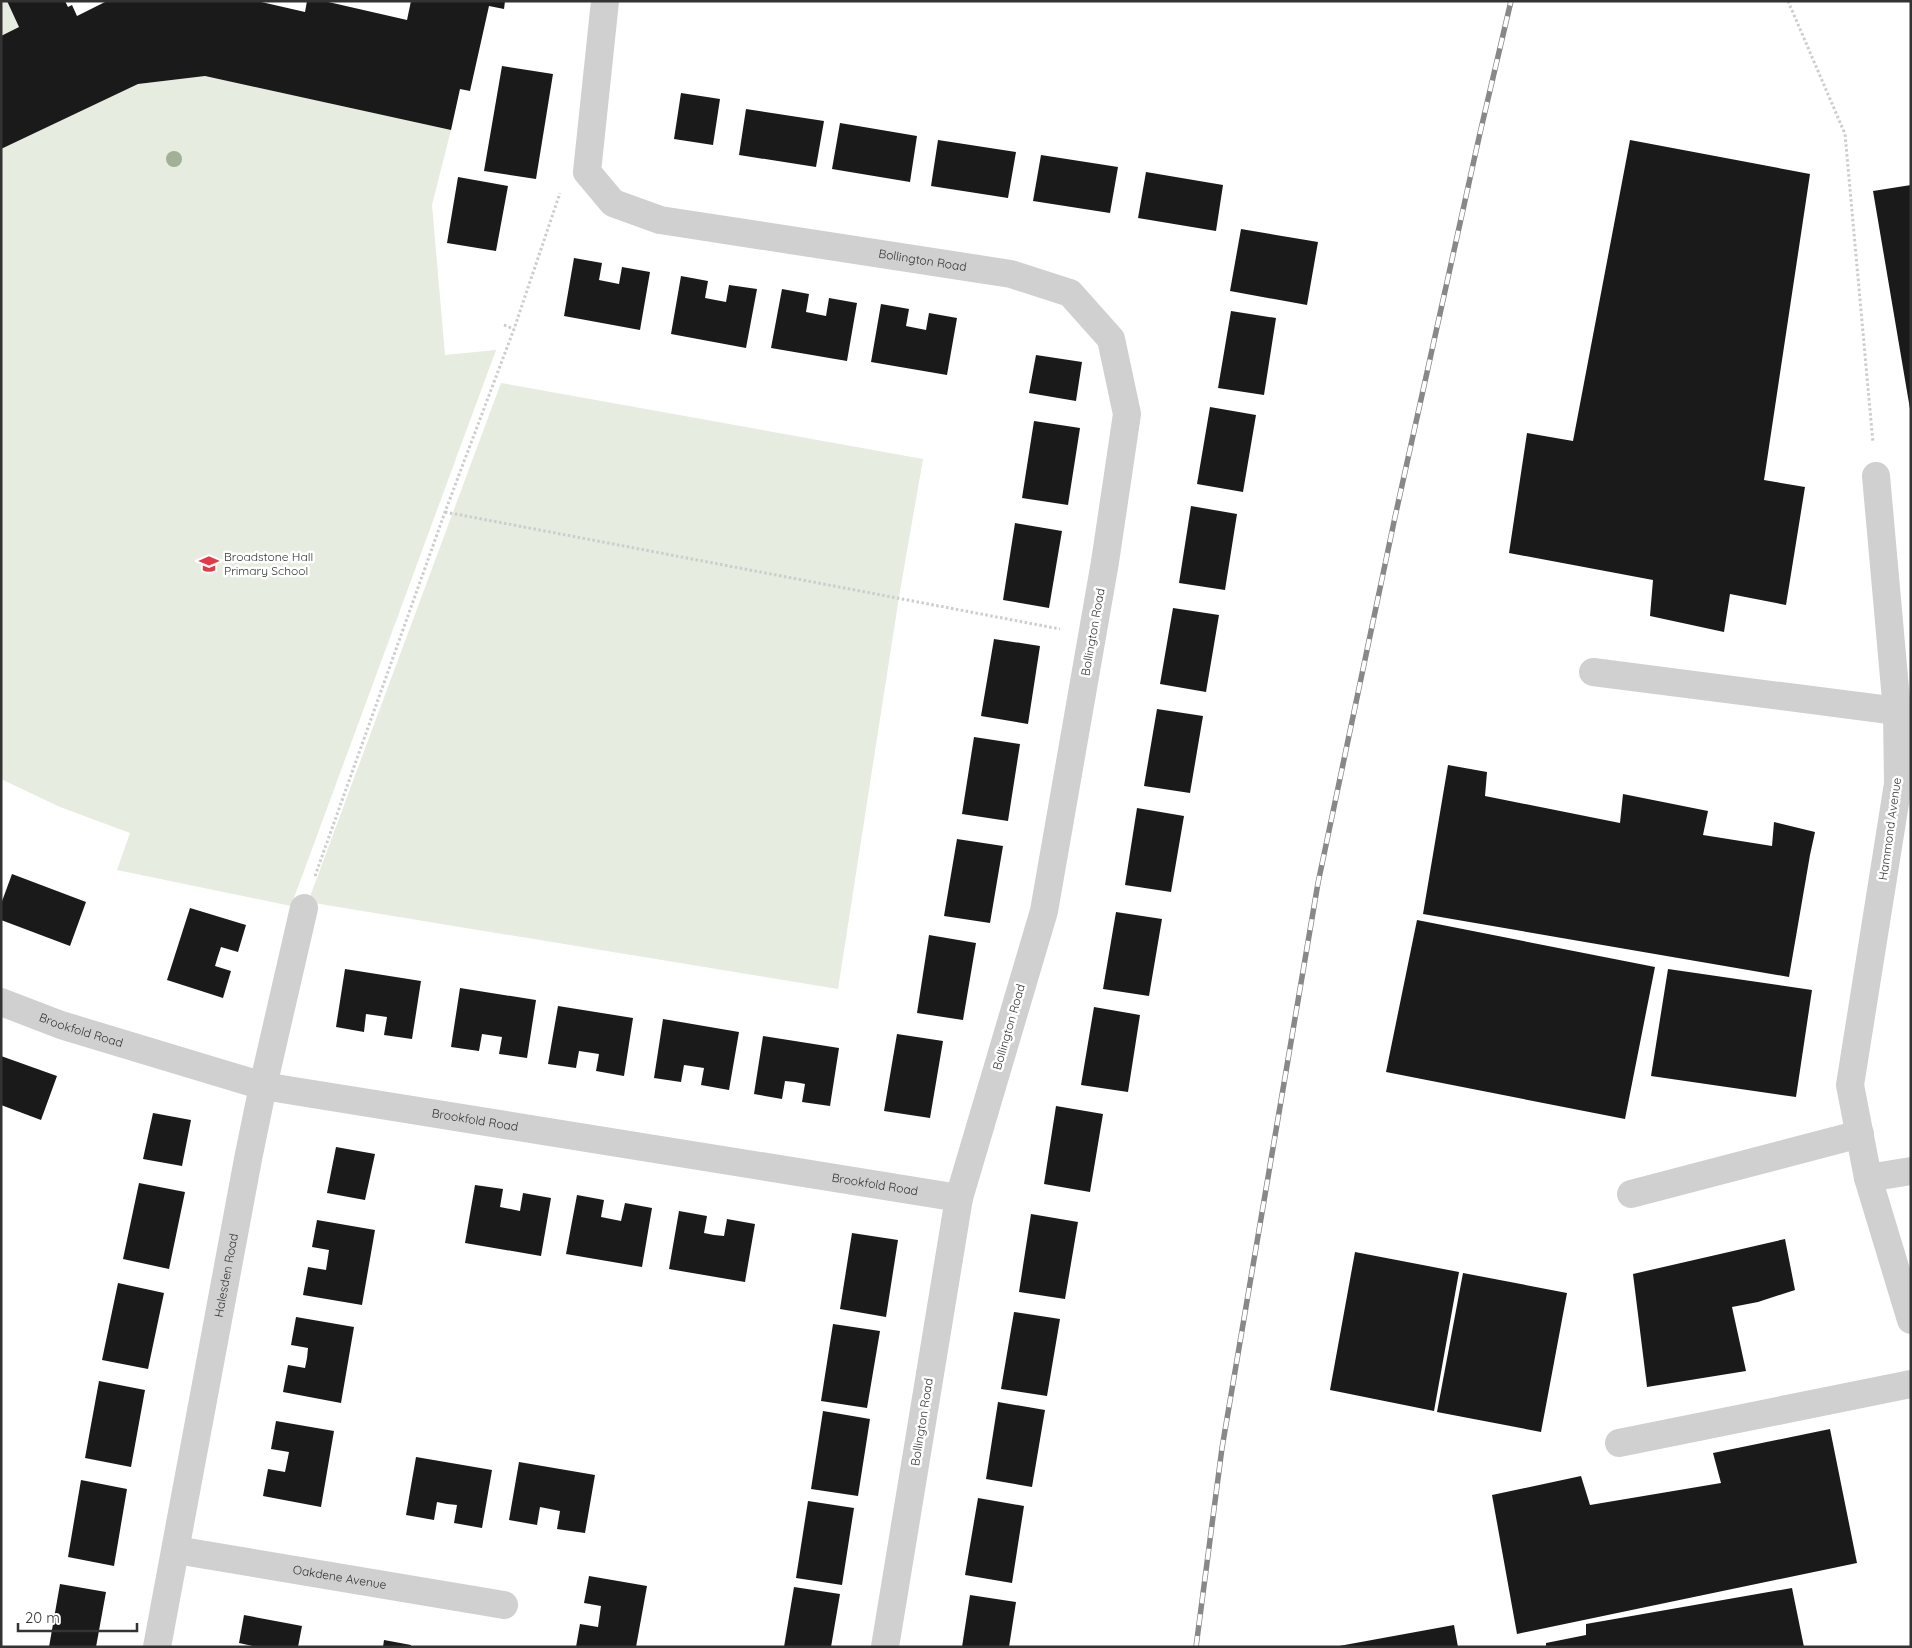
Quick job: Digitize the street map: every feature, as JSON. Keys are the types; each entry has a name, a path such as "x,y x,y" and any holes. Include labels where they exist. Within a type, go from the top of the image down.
{"street":[{"path":"587,172 605,1"},
{"name":"Bollington Road","path":"587,172 613,203 660,220 1011,274 1070,293 1111,339 1127,414 1105,562 1044,911 959,1198 885,1647"},
{"name":"Hammond Avenue","path":"1876,476 1897,711 1898,784 1850,1085 1868,1178 1911,1320"},
{"path":"1593,672 1897,711"},
{"name":"Halesden Road","path":"157,1647 263,1086 304,908"},
{"name":"Brookfold Road","path":"1,1002 61,1025 263,1086 959,1198"},
{"path":"1631,1194 1860,1134"},
{"path":"1868,1178 1911,1172"},
{"path":"1619,1443 1911,1384"},
{"name":"Oakdene Avenue","path":"176,1550 504,1605"}],"path":[{"path":"1788,1 1845,134 1876,476"},
{"path":"304,908 445,512 514,329 560,192 587,172"},
{"path":"504,325 514,329"},
{"path":"445,512 1092,635"}],"shaded area":[{"path":"1,1 7,1 19,27 1,36"},
{"name":"Broadstone Hall Primary School","path":"205,76 451,130 432,205 445,355 496,350 291,906 117,870 130,833 60,807 1,779 1,149 138,84"},
{"path":"501,383 923,459 899,597 838,989 308,902"}],"building":[{"path":"7,1 65,1 68,7 72,5 77,16 107,1 257,1 305,12 307,1 324,1 407,20 411,1 505,1 504,9 489,6 470,91 460,89 451,130 205,76 138,84 1,149 1,36 19,27"},
{"path":"502,66 553,74 536,179 484,171"},
{"path":"681,93 720,99 713,145 674,139"},
{"path":"746,109 824,121 816,167 739,155"},
{"path":"840,123 917,136 910,182 832,169"},
{"path":"938,140 1016,152 1008,198 931,186"},
{"path":"1630,140 1810,174 1764,480 1805,487 1786,605 1730,594 1724,632 1650,616 1653,580 1509,553 1527,433 1573,441"},
{"path":"1041,155 1118,167 1110,213 1033,201"},
{"path":"1146,172 1223,185 1216,231 1138,218"},
{"path":"458,177 508,186 496,251 447,243"},
{"path":"1911,185 1911,409 1910,409 1873,191"},
{"path":"1241,229 1318,242 1307,305 1230,291"},
{"path":"574,258 602,263 599,280 619,284 622,267 650,272 640,330 564,316"},
{"path":"681,276 708,281 705,298 726,302 729,285 757,289 746,348 671,334"},
{"path":"782,289 809,294 806,312 826,316 829,298 857,303 847,361 771,348"},
{"path":"881,304 909,309 906,326 926,330 929,313 957,318 947,375 871,362"},
{"path":"1231,311 1276,318 1264,395 1218,388"},
{"path":"1036,355 1082,362 1076,401 1029,393"},
{"path":"1210,407 1256,415 1243,492 1197,484"},
{"path":"1034,421 1080,428 1068,505 1022,498"},
{"path":"1191,506 1237,514 1225,590 1179,583"},
{"path":"1015,523 1062,531 1049,608 1003,600"},
{"path":"1173,608 1219,615 1206,692 1160,684"},
{"path":"994,639 1040,646 1028,724 981,716"},
{"path":"1157,709 1203,716 1190,793 1144,786"},
{"path":"974,737 1020,744 1008,821 962,814"},
{"path":"1448,765 1487,772 1485,796 1620,823 1623,794 1708,811 1703,835 1772,846 1774,822 1815,832 1789,977 1423,914"},
{"path":"1137,808 1184,816 1171,892 1125,885"},
{"path":"957,839 1003,846 990,923 944,916"},
{"path":"12,874 86,902 70,946 1,920 1,904"},
{"path":"190,908 246,925 238,952 221,947 218,956 215,966 231,971 223,998 167,980"},
{"path":"1116,912 1162,919 1149,996 1103,989"},
{"path":"1417,920 1655,967 1625,1119 1386,1072"},
{"path":"929,935 976,943 963,1020 917,1013"},
{"path":"345,969 421,981 412,1039 384,1035 387,1017 366,1014 364,1032 336,1027"},
{"path":"1668,969 1812,990 1796,1097 1651,1076"},
{"path":"460,988 536,1000 527,1058 499,1054 502,1037 482,1034 479,1051 451,1047"},
{"path":"558,1006 633,1018 624,1076 596,1071 599,1054 579,1051 576,1068 548,1064"},
{"path":"1094,1007 1140,1015 1128,1092 1081,1085"},
{"path":"663,1019 739,1032 729,1090 701,1085 704,1068 684,1065 681,1082 654,1078"},
{"path":"897,1034 943,1041 930,1118 884,1111"},
{"path":"763,1036 839,1048 830,1106 802,1102 805,1084 795,1082 785,1081 782,1099 754,1094"},
{"path":"1,1056 57,1076 41,1120 1,1105"},
{"path":"1056,1106 1103,1114 1090,1192 1044,1184"},
{"path":"153,1113 191,1120 182,1166 143,1159"},
{"path":"336,1147 375,1154 365,1200 327,1193"},
{"path":"139,1183 185,1192 169,1269 123,1259"},
{"path":"475,1185 503,1189 500,1207 520,1211 523,1193 551,1198 541,1256 465,1243"},
{"path":"577,1195 604,1200 601,1217 621,1221 625,1203 652,1208 642,1267 566,1254"},
{"path":"679,1211 707,1216 704,1233 714,1235 724,1236 727,1219 755,1224 745,1282 669,1269"},
{"path":"1031,1214 1078,1222 1065,1299 1019,1292"},
{"path":"317,1220 375,1230 362,1305 303,1295 308,1267 326,1270 329,1250 312,1247"},
{"path":"852,1233 898,1240 886,1317 840,1309"},
{"path":"1785,1239 1795,1290 1758,1302 1732,1307 1746,1371 1647,1387 1633,1274"},
{"path":"1355,1252 1459,1272 1434,1411 1330,1390"},
{"path":"1463,1273 1567,1293 1541,1432 1437,1412"},
{"path":"118,1283 164,1293 148,1369 102,1360"},
{"path":"1014,1312 1060,1319 1047,1396 1001,1389"},
{"path":"296,1317 354,1327 341,1403 283,1392 288,1365 305,1368 307,1358 308,1348 291,1345"},
{"path":"833,1324 880,1331 867,1408 821,1401"},
{"path":"99,1381 145,1390 131,1467 85,1458"},
{"path":"998,1402 1045,1410 1032,1487 986,1479"},
{"path":"823,1411 870,1419 858,1496 811,1489"},
{"path":"276,1421 334,1431 321,1507 263,1496 268,1469 285,1472 289,1452 271,1449"},
{"path":"1830,1429 1857,1563 1517,1634 1492,1495 1581,1476 1590,1505 1721,1483 1713,1453"},
{"path":"416,1457 492,1470 482,1528 454,1523 457,1505 437,1502 434,1520 406,1515"},
{"path":"519,1462 595,1475 585,1533 557,1529 560,1511 540,1507 537,1525 509,1520"},
{"path":"81,1480 127,1489 114,1566 68,1557"},
{"path":"978,1498 1024,1506 1012,1583 965,1575"},
{"path":"808,1501 854,1508 842,1585 796,1578"},
{"path":"589,1576 647,1586 636,1647 576,1647 580,1624 598,1627 601,1606 584,1603"},
{"path":"60,1584 106,1592 96,1647 49,1647"},
{"path":"794,1587 840,1594 831,1647 784,1647"},
{"path":"1792,1588 1804,1647 1546,1647 1546,1643 1586,1635 1586,1624"},
{"path":"970,1595 1016,1602 1009,1647 962,1647"},
{"path":"244,1615 302,1626 298,1647 257,1647 239,1643"},
{"path":"1454,1625 1458,1647 1339,1647 1339,1646"},
{"path":"384,1640 411,1645 411,1647 383,1647"}],"railway":[{"path":"1196,1647 1222,1448 1318,883 1395,517 1511,1"}],"place":[{"name":"Broadstone Hall Primary School","path":"209,564"}]}
